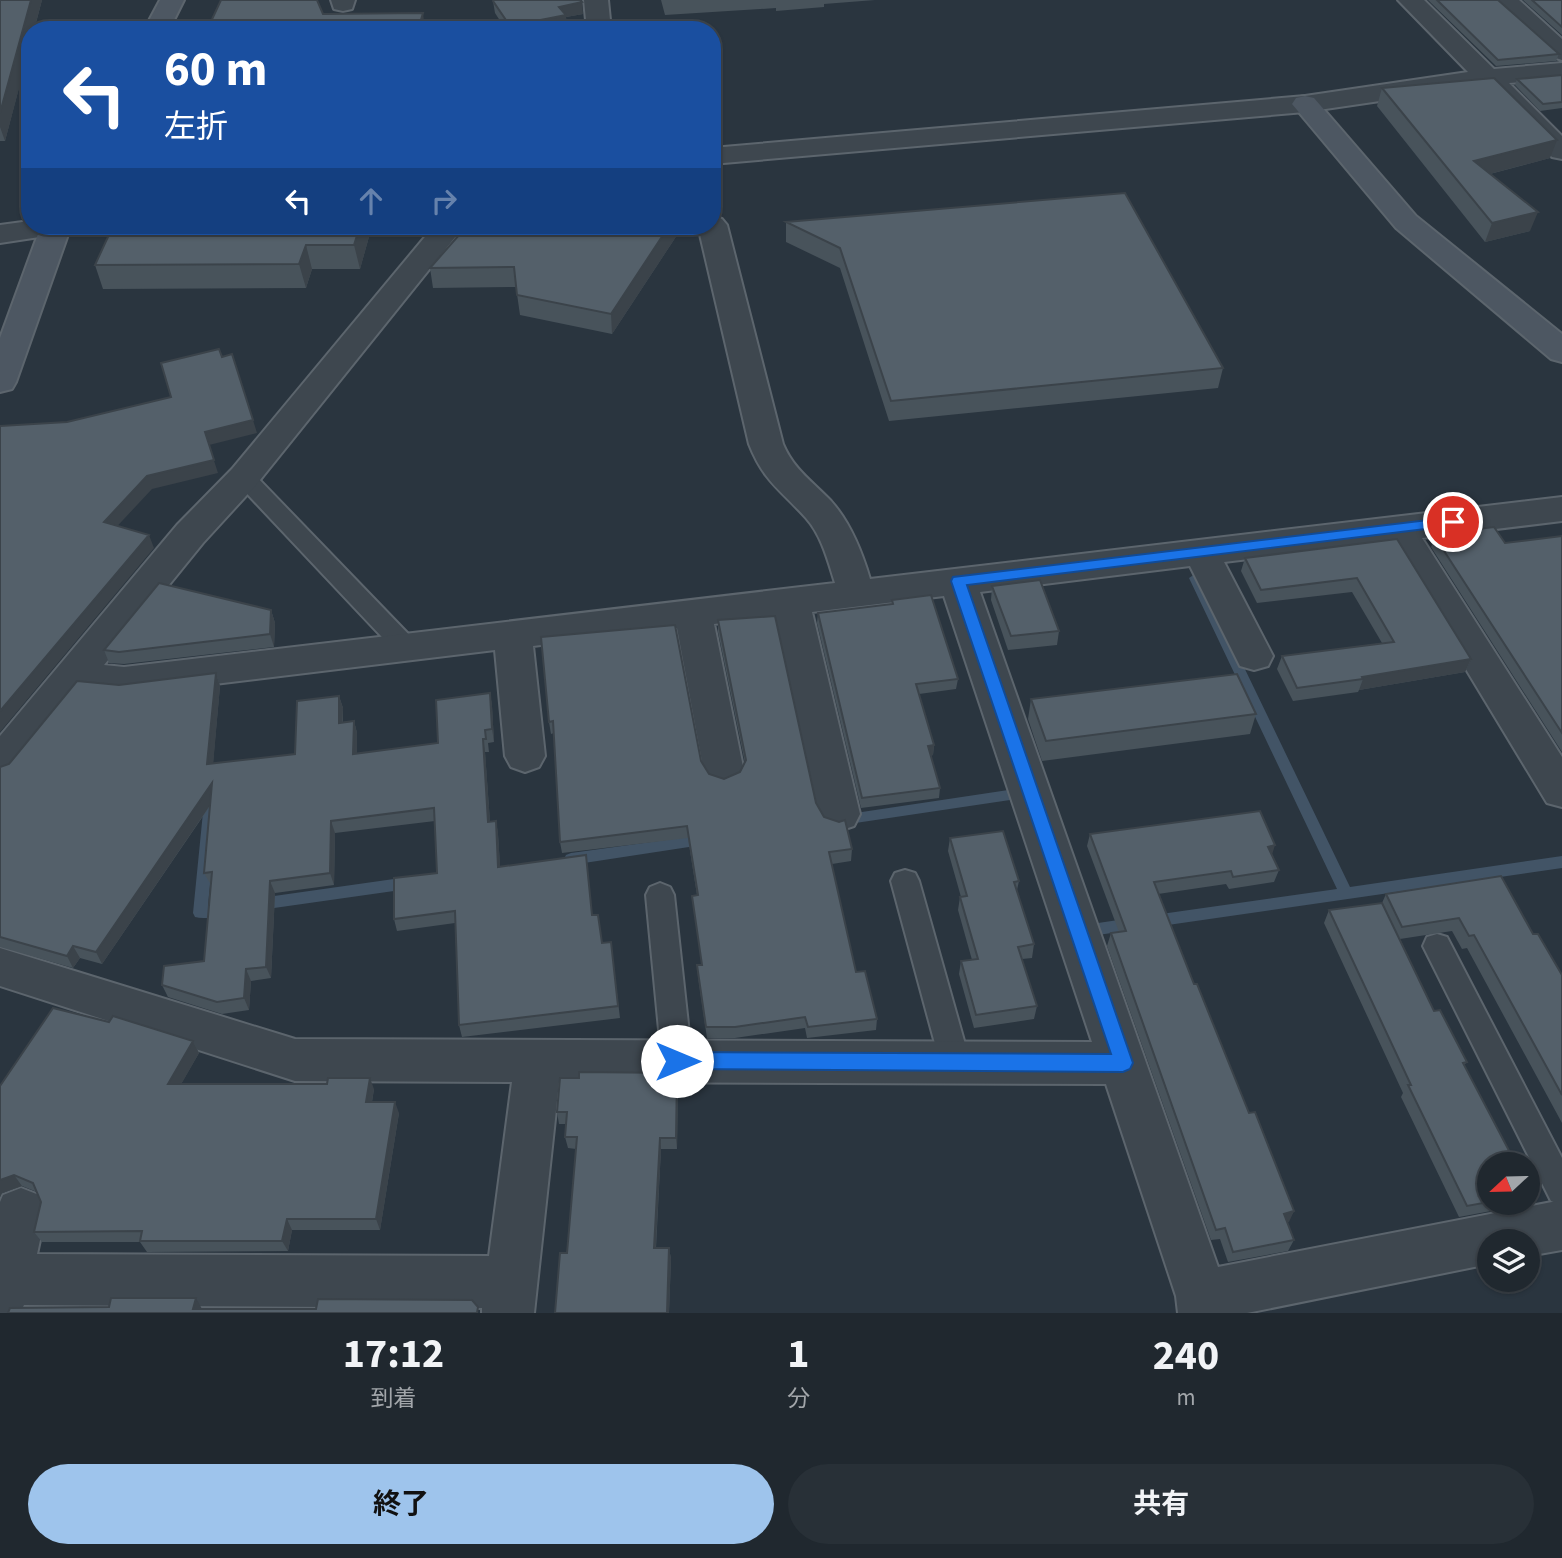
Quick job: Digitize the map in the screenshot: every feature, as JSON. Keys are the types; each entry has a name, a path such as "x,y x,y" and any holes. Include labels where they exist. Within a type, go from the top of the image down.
{"street":[{"path":"161,21 172,0"},
{"path":"596,0 598,21"},
{"path":"1410,0 1562,151"},
{"path":"1505,0 1562,52"},
{"path":"721,155 1305,104 1489,78 1562,71"},
{"path":"1305,104 1406,222 1562,352"},
{"path":"0,234 21,231"},
{"path":"0,382 53,235"},
{"path":"0,764 190,534 244,477 442,235"},
{"path":"714,235 766,444 773,461 790,484 820,511 842,548 856,592"},
{"path":"75,676 124,681 1562,509"},
{"path":"1398,528 1562,791"},
{"path":"1201,552 1254,656"},
{"path":"958,581 1203,1304 1562,1225"},
{"path":"790,600 839,814"},
{"path":"693,612 724,772"},
{"path":"513,634 525,756"},
{"path":"0,967 295,1060 1123,1063"},
{"path":"21,1212 4,1289 510,1297 538,1060"}],"lane":[{"path":"244,477 407,647"},
{"path":"905,881 955,1062"},
{"path":"660,895 677,1061"},
{"path":"1437,946 1562,1190"}],"building":[{"path":"0,0 31,0 25,21 21,21 21,36 0,113"},
{"path":"221,0 317,0 323,14 423,13 421,21 211,21"},
{"path":"1437,0 1498,0 1559,54 1498,60"},
{"path":"1532,0 1562,0 1562,27"},
{"path":"493,1 582,2 559,7 566,15 535,21 507,21"},
{"path":"1562,75 1562,102 1543,104 1517,79"},
{"path":"1494,78 1557,140 1474,161 1538,212 1492,223 1382,88"},
{"path":"1125,193 1223,368 891,401 840,248 786,222"},
{"path":"109,235 357,235 354,245 306,245 299,264 95,265"},
{"path":"459,235 663,235 611,314 517,295 514,267 430,268"},
{"path":"219,349 222,357 232,354 253,420 205,432 214,460 147,476 104,522 149,535 0,711 0,426 67,422 171,397 161,363"},
{"path":"1494,527 1505,543 1562,536 1562,733 1435,537 1447,535 1445,533"},
{"path":"1397,539 1471,659 1297,688 1282,656 1394,642 1357,578 1261,590 1245,558"},
{"path":"1040,580 1059,631 1011,636 992,586"},
{"path":"159,583 271,610 270,634 119,652 104,650"},
{"path":"931,595 958,679 916,684 934,745 928,746 940,788 862,798 818,613 893,604 892,600"},
{"path":"775,616 816,803 824,817 839,822 845,820 852,849 829,852 856,972 865,971 877,1019 808,1027 805,1017 735,1027 706,1027 697,965 702,965 692,896 698,895 687,826 560,842 553,721 549,722 541,637 675,625 701,761 709,774 724,779 740,772 746,760 718,620"},
{"path":"216,673 207,764 295,754 297,701 339,696 339,723 354,721 353,754 438,743 436,700 490,693 492,729 485,730 486,739 483,739 488,822 496,821 498,867 586,855 592,915 598,915 602,943 611,942 618,1006 459,1025 455,911 394,919 394,878 437,873 434,808 331,821 330,873 270,881 266,967 246,969 244,998 217,1002 162,985 164,966 204,961 212,872 204,873 212,783 96,952 73,946 67,956 0,937 0,767 9,764 77,681 119,685"},
{"path":"1237,674 1256,714 1046,741 1031,699"},
{"path":"1260,811 1275,845 1268,847 1279,870 1233,877 1231,871 1154,882 1194,984 1197,984 1249,1113 1255,1112 1294,1211 1284,1214 1294,1240 1233,1252 1225,1228 1216,1230 1111,933 1126,931 1090,834"},
{"path":"1003,831 1019,881 1014,882 1034,944 1018,947 1037,1006 976,1015 961,961 978,959 960,897 967,896 950,838"},
{"path":"1501,876 1533,934 1538,934 1562,975 1562,1095 1474,935 1469,936 1459,918 1402,927 1386,894"},
{"path":"1382,903 1434,1011 1440,1010 1467,1062 1463,1063 1510,1152 1477,1152 1477,1204 1467,1206 1408,1085 1411,1085 1329,910"},
{"path":"53,1008 109,1022 113,1016 193,1041 168,1084 327,1084 328,1078 370,1078 366,1102 395,1102 376,1219 287,1219 282,1241 140,1241 142,1231 34,1232 41,1202 33,1183 14,1175 0,1180 0,1086"},
{"path":"579,1072 677,1073 676,1138 660,1138 654,1248 669,1248 667,1313 555,1313 560,1253 567,1253 577,1137 565,1137 567,1112 557,1112 560,1078 579,1078"},
{"path":"111,1298 196,1298 193,1309 316,1309 318,1299 472,1300 478,1307 477,1313 8,1313 10,1308 109,1307"}],"waterway":[{"path":"1195,578 1346,893"},
{"path":"212,792 200,913 224,909"},
{"path":"842,820 1015,794 1018,804"},
{"path":"571,859 702,840"},
{"path":"1346,893 1562,862"},
{"path":"260,904 408,883"},
{"path":"1154,921 1346,893"},
{"path":"1098,929 1132,924"}],"route":[{"path":"677,1061 1123,1063 958,581 1453,522"}]}
